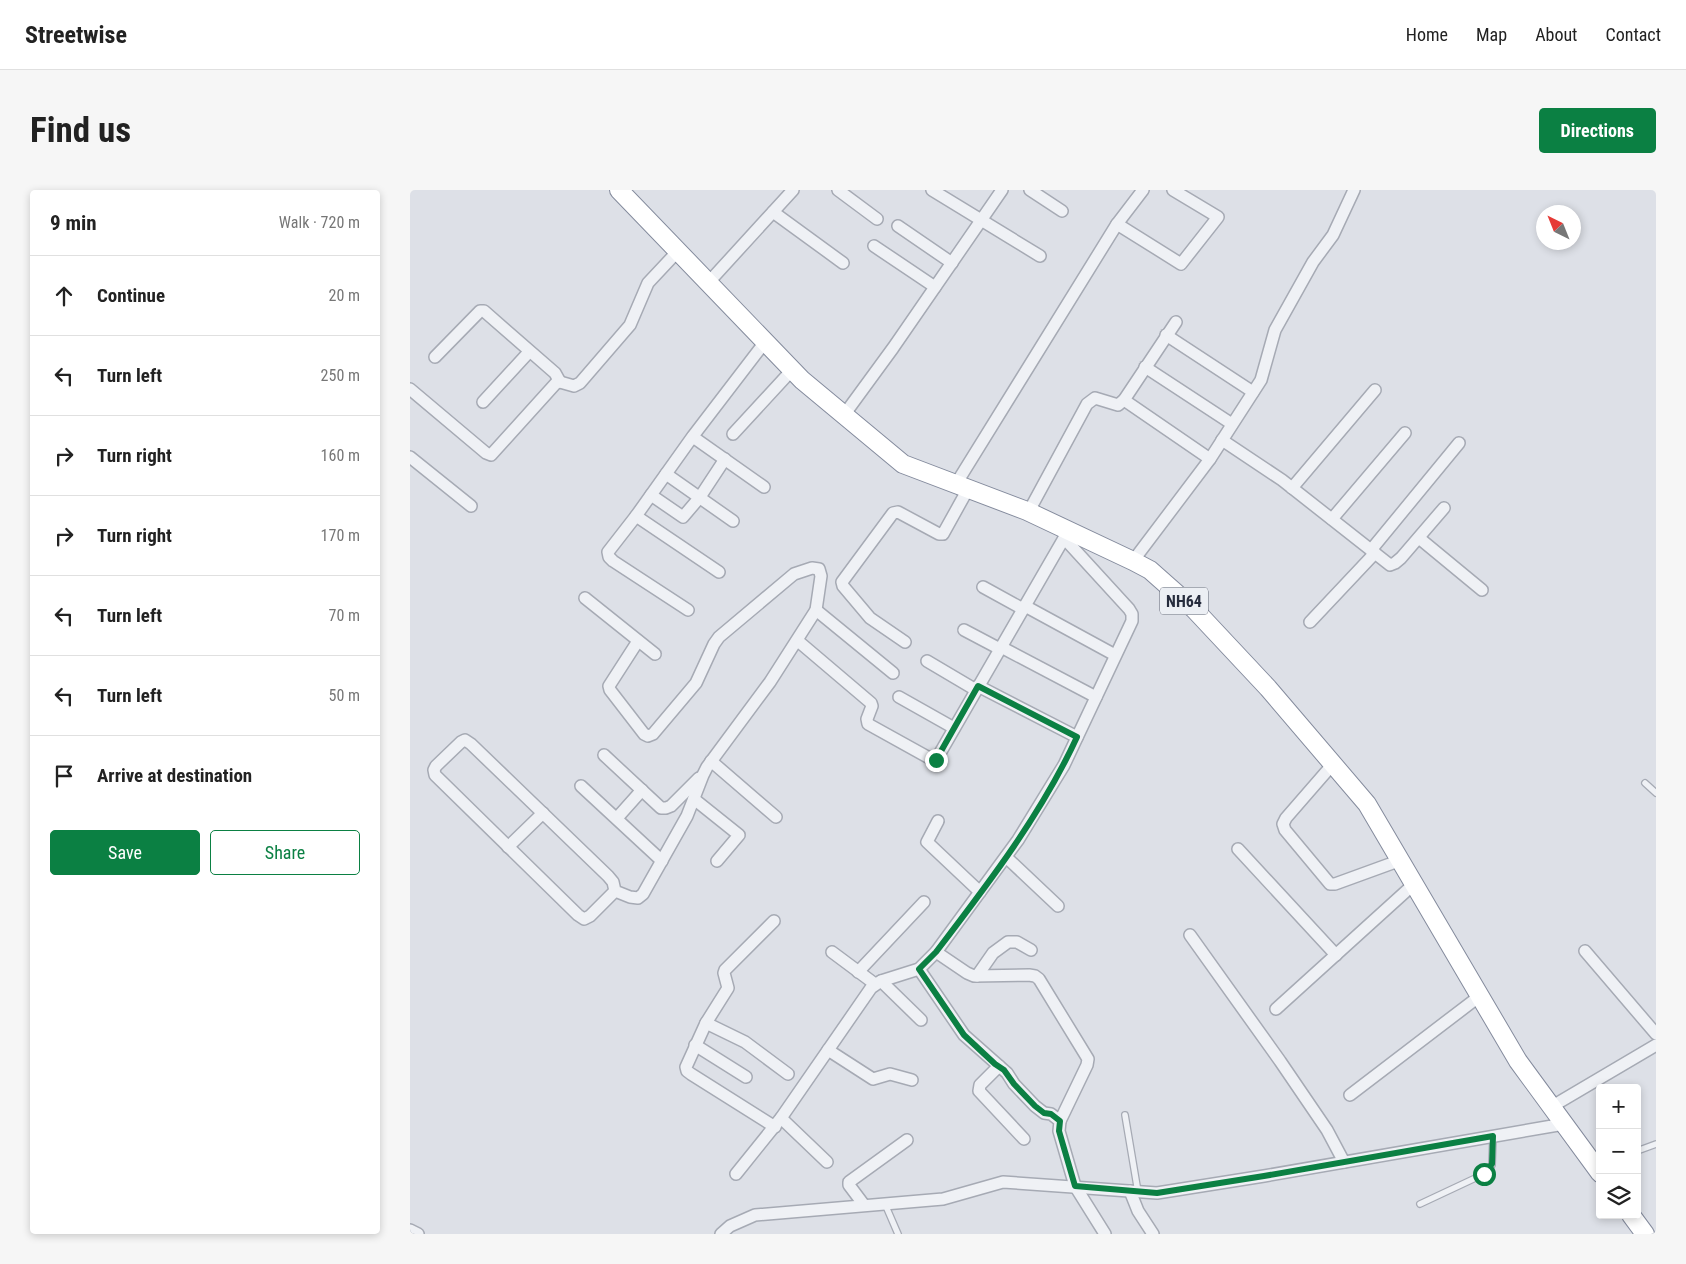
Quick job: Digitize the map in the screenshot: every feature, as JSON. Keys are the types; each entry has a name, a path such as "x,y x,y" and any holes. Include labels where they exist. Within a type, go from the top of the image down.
{"highway":[{"name":"NH64","path":"619,190 802,380 903,464 1029,511 1066,534 1133,561 1150,570 1194,609 1268,688 1367,804 1481,995 1518,1061 1596,1165"},
{"path":"1634,1219 1645,1234"}],"street":[{"path":"708,284 793,190"},
{"path":"838,190 877,219"},
{"path":"932,190 1040,256"},
{"path":"844,415 894,348 1002,190"},
{"path":"1030,190 1062,211"},
{"path":"904,642 866,614 843,586 842,582 893,513 898,512 939,534 943,534 962,486 1117,224 1143,190"},
{"path":"1117,224 1181,264 1218,218 1173,190"},
{"path":"1133,561 1210,459 1253,392 1264,372 1275,330 1313,262 1334,235 1354,190"},
{"path":"773,212 843,263"},
{"path":"898,226 952,263"},
{"path":"874,246 936,287"},
{"path":"410,389 486,453 491,455 553,385 560,382 574,386 580,383 630,325 648,283 678,251"},
{"path":"435,357 480,311 484,310 529,352 555,373 560,382"},
{"path":"1029,511 1087,404 1095,398 1118,405 1124,400 1176,322"},
{"path":"1166,335 1253,392"},
{"path":"688,610 609,557 608,552 692,437 765,342"},
{"path":"483,402 529,352"},
{"path":"1145,367 1232,424"},
{"path":"734,434 792,370"},
{"path":"1292,488 1376,390"},
{"path":"1124,400 1210,459"},
{"path":"1332,519 1405,433"},
{"path":"692,437 764,487"},
{"path":"1222,440 1292,488 1390,565 1395,563 1419,538 1444,508"},
{"path":"1310,622 1373,552 1459,443"},
{"path":"410,457 471,506"},
{"path":"651,495 683,517 700,497 725,459"},
{"path":"666,474 733,521"},
{"path":"636,516 719,572"},
{"path":"736,1174 778,1122 878,983 919,969 936,952 1024,832 1059,774 1132,620 1132,614 1066,534 936,760 868,724 866,719 872,706 871,703 798,641"},
{"path":"1419,538 1482,590"},
{"path":"604,755 661,808 671,806 702,775 798,641 816,610 821,576 819,569 802,570 794,574 719,637 696,683 653,734 648,736 644,734 610,690 609,686 638,642"},
{"path":"983,587 1115,655"},
{"path":"585,598 655,654"},
{"path":"816,610 893,673"},
{"path":"964,630 1096,697"},
{"path":"927,661 1077,737"},
{"path":"899,696 954,728"},
{"path":"615,891 590,916 584,919 578,915 435,774 436,766 465,740 608,876 615,891 638,898 643,894 687,816 702,775"},
{"path":"711,761 776,817"},
{"path":"1333,764 1286,818 1283,824 1285,830 1330,884 1335,884 1401,860"},
{"path":"581,786 662,861"},
{"path":"617,818 642,790"},
{"path":"694,799 739,835 717,861"},
{"path":"508,847 543,813"},
{"path":"938,821 927,842 980,892"},
{"path":"1238,849 1336,955"},
{"path":"1006,857 1058,906"},
{"path":"1276,1009 1414,884"},
{"path":"858,972 924,902"},
{"path":"774,921 725,970 728,988 706,1023 686,1067 687,1071 778,1122 827,1162"},
{"path":"1190,935 1327,1130 1344,1162"},
{"path":"977,976 993,953 1008,942 1017,942 1031,950"},
{"path":"1585,951 1656,1034"},
{"path":"832,952 858,972 878,983 922,1020"},
{"path":"936,952 967,973 977,976 1035,976 1039,979 1086,1054 1088,1059 1087,1065 1060,1121 1059,1131 1075,1186 1104,1234"},
{"path":"919,969 960,1030 999,1066 1035,1106 1060,1121"},
{"path":"1350,1095 1481,995"},
{"path":"706,1023 745,1042 788,1074"},
{"path":"695,1045 746,1077"},
{"path":"1551,1107 1656,1045"},
{"path":"828,1050 873,1079 890,1074 912,1080"},
{"path":"999,1066 980,1086 979,1091 1024,1139"},
{"path":"721,1234 730,1226 755,1215 943,1199 1003,1182 1157,1193 1564,1124"},
{"path":"864,1205 849,1185 849,1182 907,1140"},
{"path":"1134,1192 1138,1211 1153,1234"},
{"path":"410,1230 418,1234"}],"lane":[{"path":"1645,784 1656,793"},
{"path":"1125,1115 1134,1192"},
{"path":"1420,1204 1484,1174 1492,1164 1493,1136"},
{"path":"1641,1150 1656,1144"},
{"path":"885,1204 898,1234"}],"route":[{"path":"936,760 978,686 1077,737 1064,765 1024,832 936,952 919,969 964,1035 1004,1070 1014,1084 1035,1106 1060,1121 1059,1131 1075,1186 1157,1193 1493,1136 1492,1164 1484,1174"}]}
